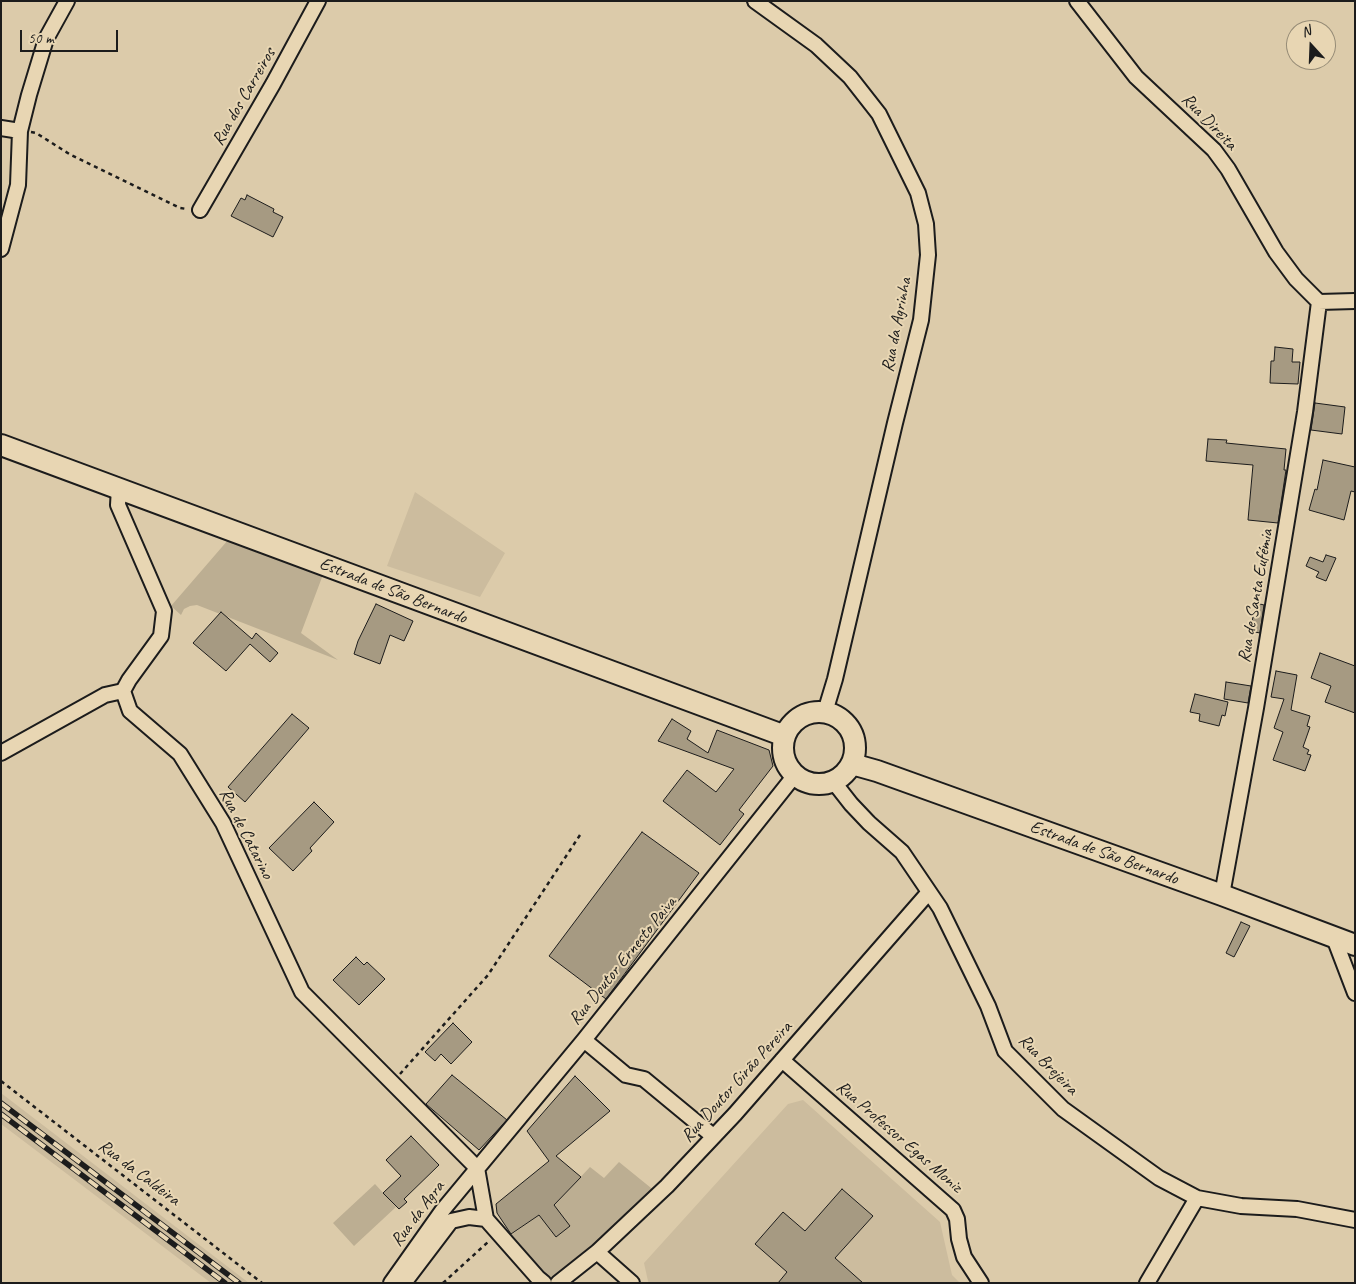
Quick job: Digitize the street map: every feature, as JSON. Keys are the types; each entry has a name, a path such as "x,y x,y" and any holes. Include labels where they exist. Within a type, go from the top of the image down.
{"main road":[{"name":"Estrada de São Bernardo","path":"1,445 785,736"},
{"path":"815,712 825,712 845,722 852,731 855,753 852,764 841,777 824,784 813,784 795,775 784,757 783,747 785,736 797,720 815,712"},
{"name":"Estrada de São Bernardo","path":"852,764 877,771 1222,895 1355,946"}],"street":[{"path":"1,249 18,185 20,135 46,39 67,1"},
{"name":"Rua dos Carreiros","path":"200,210 273,84 318,1"},
{"name":"Rua da Agrinha","path":"756,1 816,45 850,77 873,107 918,193 926,224 928,255 921,320 894,423 835,679 825,712"},
{"name":"Rua Direita","path":"1077,1 1136,77 1214,150 1228,169 1276,252 1296,279 1319,302"},
{"path":"1,128 20,135"},
{"path":"1319,302 1355,301"},
{"name":"Rua de Santa Eufémia","path":"1222,895 1304,421 1319,302"},
{"path":"1,753 105,695 123,690 161,636 164,612 118,506 119,488"},
{"name":"Rua de Catarino","path":"123,690 130,711 180,754 223,822 302,992 477,1168"},
{"name":"Rua Doutor Ernesto Paiva","path":"477,1168 584,1040 795,775"},
{"name":"Rua Brejeira","path":"833,781 869,823 902,852 940,908 988,1006 1005,1050 1064,1110 1159,1178 1196,1198 1241,1206 1297,1210 1355,1220"},
{"name":"Rua Doutor Girão Pereira","path":"558,1283 596,1252 667,1186 782,1060 928,892"},
{"path":"1334,938 1355,993"},
{"path":"584,1040 626,1075 644,1079 714,1136"},
{"name":"Rua Professor Egas Moniz","path":"782,1060 953,1210 957,1219 958,1239 964,1257 981,1283"},
{"path":"477,1168 486,1219 544,1283"},
{"name":"Rua da Agra","path":"391,1283 442,1211 477,1168"},
{"path":"1147,1283 1196,1198"},
{"name":"Rua da Agra","path":"404,1283 451,1221 469,1217 486,1219"},
{"path":"596,1252 632,1283"}],"path":[{"path":"20,135 36,133 71,154 180,208 200,210"},
{"path":"392,1082 488,975 580,835"},
{"name":"Rua da Caldeira","path":"1,1081 262,1283"},
{"path":"443,1283 499,1232"}],"shaded area":[{"path":"415,492 505,553 480,597 387,566"},
{"path":"228,540 324,572 301,633 338,660 197,605 184,609 181,615 171,606"},
{"path":"1,1093 249,1283 211,1283 1,1124"},
{"path":"803,1100 940,1222 952,1275 960,1283 649,1283 644,1263 788,1104"},
{"path":"619,1162 656,1192 557,1278 543,1279 511,1235 557,1202 590,1167 604,1178"},
{"path":"375,1184 396,1207 354,1246 333,1223"}],"building":[{"path":"247,195 274,209 273,212 283,217 273,237 231,216 241,198 245,200"},
{"path":"1275,347 1293,349 1292,362 1300,362 1298,384 1270,383 1271,361 1274,361"},
{"path":"1315,403 1345,407 1342,434 1311,430"},
{"path":"1208,439 1227,440 1226,443 1286,449 1284,470 1286,470 1278,523 1248,520 1253,465 1206,461"},
{"path":"1323,460 1355,467 1355,492 1351,491 1344,520 1309,510 1315,489 1317,490"},
{"path":"1326,555 1336,558 1326,581 1316,577 1319,572 1306,566 1310,557 1323,562"},
{"path":"1256,603 1264,605 1260,633 1250,631"},
{"path":"376,604 413,621 404,641 390,635 380,664 354,654 358,641"},
{"path":"221,612 252,639 256,633 278,653 270,662 250,644 226,671 193,643"},
{"path":"1320,653 1355,666 1355,713 1325,702 1331,686 1311,678"},
{"path":"1276,671 1297,675 1291,710 1310,716 1307,726 1310,727 1303,747 1309,750 1307,754 1311,755 1305,771 1273,760 1283,732 1274,728 1284,699 1271,697"},
{"path":"1226,682 1251,686 1248,703 1224,699"},
{"path":"1195,694 1228,702 1225,716 1222,715 1219,726 1199,721 1200,714 1190,712"},
{"path":"292,714 309,728 245,802 228,787"},
{"path":"672,719 691,731 687,739 708,753 717,730 769,750 773,766 739,810 744,814 720,845 663,801 687,770 716,792 734,769 658,741"},
{"path":"314,802 334,822 310,848 312,851 293,871 269,848"},
{"path":"642,832 699,873 606,999 549,956"},
{"path":"1241,922 1250,926 1234,957 1226,953"},
{"path":"356,957 364,965 367,962 385,979 359,1005 333,980"},
{"path":"453,1023 472,1042 451,1064 441,1054 435,1061 425,1052"},
{"path":"452,1075 507,1120 479,1150 426,1104"},
{"path":"575,1076 610,1111 556,1156 581,1177 554,1205 570,1226 556,1237 539,1215 511,1234 497,1213 496,1204 549,1161 527,1131"},
{"path":"411,1136 439,1165 404,1199 407,1202 399,1209 383,1193 401,1176 386,1160"},
{"path":"842,1189 873,1216 835,1258 863,1283 778,1283 787,1272 755,1244 783,1212 805,1231"}],"railway":[{"path":"1,1103 239,1283"},
{"path":"1,1114 225,1283"}]}
